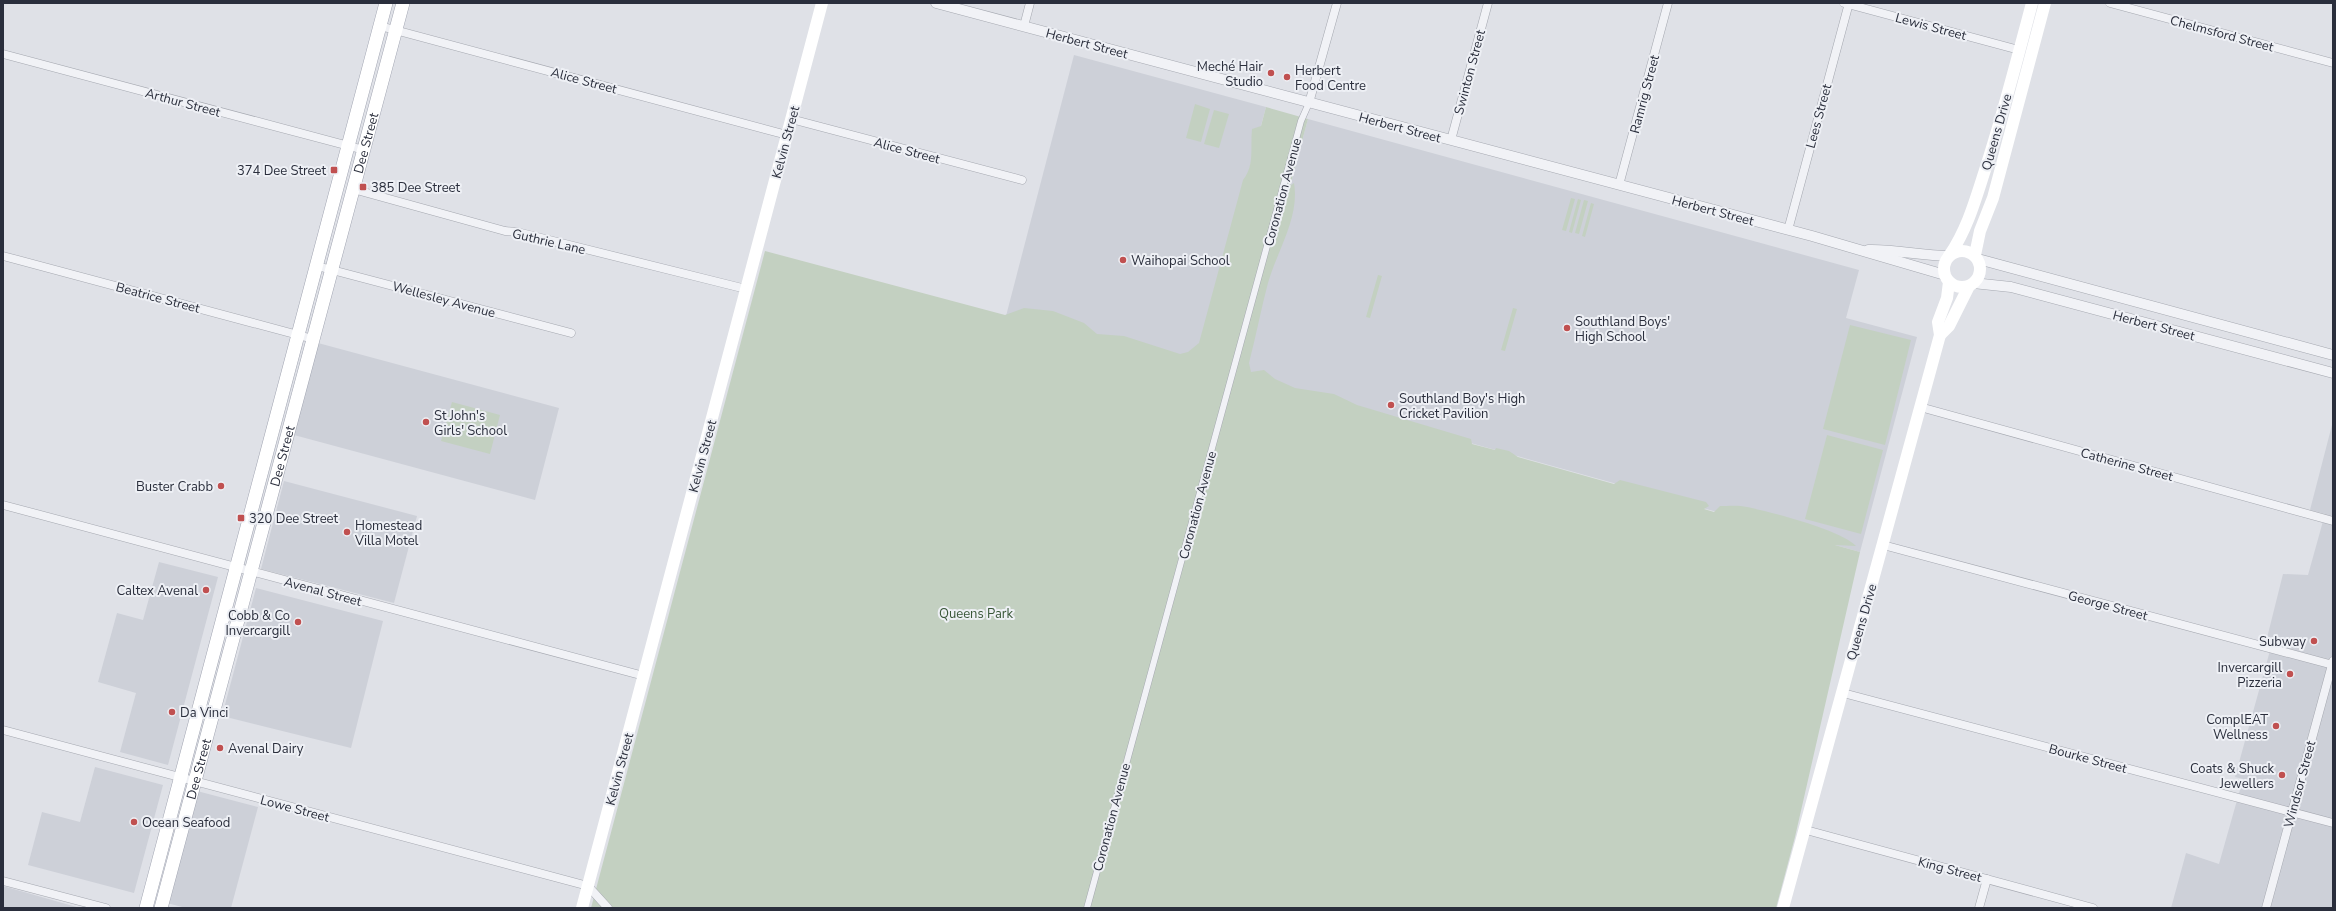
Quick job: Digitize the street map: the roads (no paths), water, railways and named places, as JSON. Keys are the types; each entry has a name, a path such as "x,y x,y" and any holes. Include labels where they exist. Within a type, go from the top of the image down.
{"main road":[{"name":"Dee Street","path":"146,908 386,3"},
{"name":"Dee Street","path":"162,908 403,3"},
{"name":"Kelvin Street","path":"582,908 822,3"},
{"name":"Queens Drive","path":"1949,256 1962,237 1973,208 1996,137 2032,3"},
{"name":"Queens Drive","path":"1976,257 1980,231 1996,187 2045,3"},
{"name":"Herbert Street","path":"1949,256 1959,251 1964,251 1976,257"},
{"path":"1947,279 1945,264 1949,256"},
{"path":"1971,285 1980,271 1976,257"},
{"name":"Queens Drive","path":"1783,908 1806,830 1814,793 1843,693 1849,664 1940,335 1938,322 1947,298 1947,279"},
{"name":"Herbert Street","path":"1947,279 1958,287 1971,285"},
{"name":"Queens Drive","path":"1940,335 1949,326 1971,285"}],"street":[{"name":"Herbert Street","path":"936,3 1864,250 1888,260 1947,279"},
{"path":"1024,26 1030,3"},
{"path":"1309,103 1337,3"},
{"name":"Swinton Street","path":"1451,140 1488,3"},
{"name":"Ramrig Street","path":"1619,185 1668,3"},
{"name":"Lewis Street","path":"1847,3 2019,50"},
{"name":"Lees Street","path":"1788,230 1847,3"},
{"name":"Chelmsford Street","path":"2110,3 2333,63"},
{"name":"Alice Street","path":"380,26 787,135"},
{"name":"Arthur Street","path":"3,54 364,150"},
{"name":"Coronation Avenue","path":"1086,908 1301,121 1309,103"},
{"name":"Alice Street","path":"791,119 1022,180"},
{"name":"Guthrie Lane","path":"353,189 505,231 517,232 746,289"},
{"name":"Herbert Street","path":"1864,250 1887,250 1928,256 1949,256"},
{"name":"Beatrice Street","path":"3,256 313,339"},
{"name":"Herbert Street","path":"1976,257 2333,355"},
{"name":"Wellesley Avenue","path":"317,266 572,333"},
{"name":"Herbert Street","path":"1971,285 2011,287 2333,373"},
{"path":"2190,335 2194,318"},
{"name":"Catherine Street","path":"1920,407 2333,521"},
{"name":"Avenal Street","path":"3,505 644,676"},
{"name":"George Street","path":"1883,545 2333,663"},
{"name":"Windsor Street","path":"2266,908 2333,663"},
{"name":"Bourke Street","path":"1843,693 2333,823"},
{"name":"Lowe Street","path":"3,730 588,886"},
{"name":"King Street","path":"1806,830 2093,908"},
{"path":"1979,908 1987,879"},
{"path":"3,881 106,908"},
{"path":"588,886 608,908"}],"place":[{"name":"Meché Hair Studio","path":"1271,73"},
{"name":"Herbert Food Centre","path":"1287,77"},
{"name":"374 Dee Street","path":"334,170"},
{"name":"385 Dee Street","path":"363,187"},
{"name":"Waihopai School","path":"1123,260"},
{"name":"Southland Boys' High School","path":"1567,328"},
{"name":"Southland Boy's High Cricket Pavilion","path":"1391,405"},
{"name":"St John's Girls' School","path":"426,422"},
{"name":"Buster Crabb","path":"221,486"},
{"name":"320 Dee Street","path":"241,518"},
{"name":"Homestead Villa Motel","path":"347,532"},
{"name":"Caltex Avenal","path":"206,590"},
{"name":"Cobb & Co Invercargill","path":"298,622"},
{"name":"Subway","path":"2314,641"},
{"name":"Invercargill Pizzeria","path":"2290,674"},
{"name":"Da Vinci","path":"172,712"},
{"name":"ComplEAT Wellness","path":"2276,726"},
{"name":"Avenal Dairy","path":"220,748"},
{"name":"Coats & Shuck Jewellers","path":"2282,775"},
{"name":"Ocean Seafood","path":"134,822"}],"park label":[{"name":"Queens Park","path":"976,613"}]}
